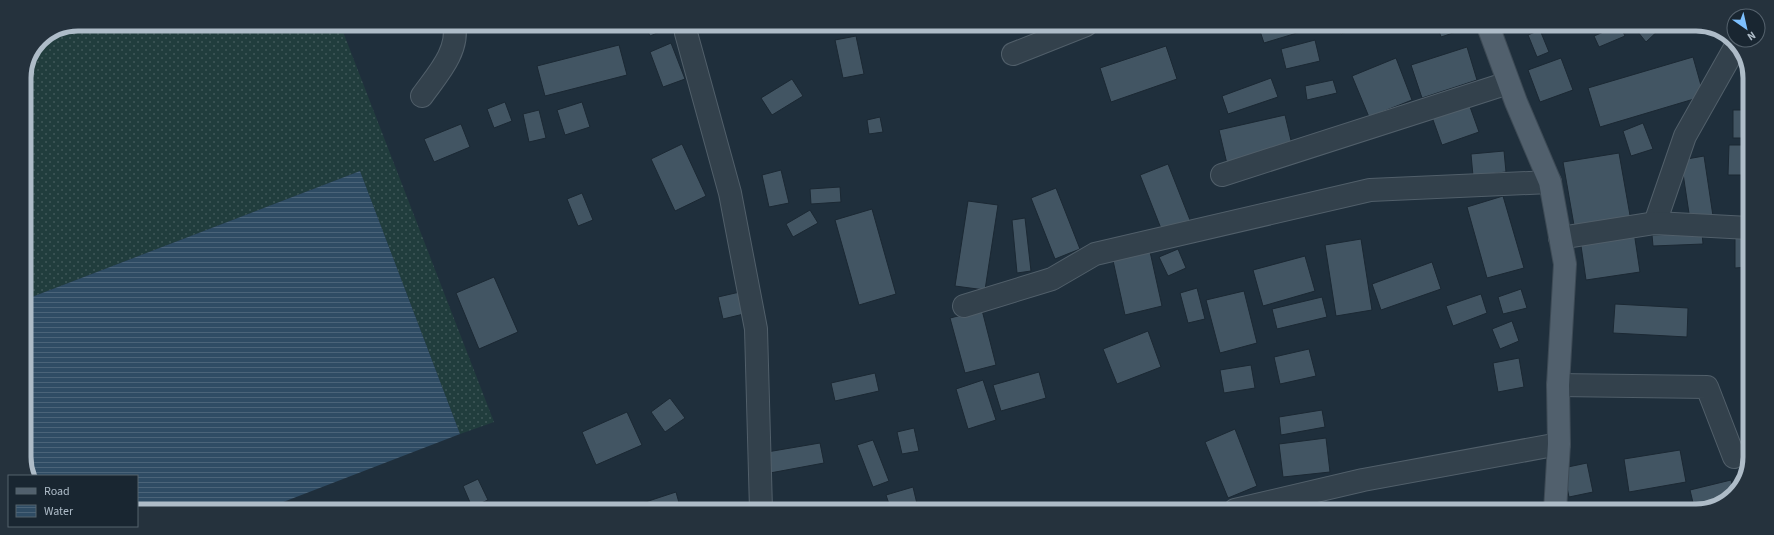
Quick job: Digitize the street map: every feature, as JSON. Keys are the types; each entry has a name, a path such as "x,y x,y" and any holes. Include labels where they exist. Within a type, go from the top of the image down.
{"main road":[{"path":"1490,31 1508,82 1550,182 1565,264 1558,385 1559,444 1555,504"}],"street":[{"path":"422,96 450,55 455,31"},
{"path":"686,31 730,193 756,329 761,504"},
{"path":"1013,54 1071,31"},
{"path":"1654,223 1685,136 1734,50"},
{"path":"1222,175 1508,82"},
{"path":"964,306 1052,279 1095,254 1370,190 1550,182"},
{"path":"1560,238 1654,223 1743,228"},
{"path":"1558,385 1707,387 1734,457"},
{"path":"1261,504 1363,480 1559,444"}],"green space":[{"path":"78,31 343,31 494,422 460,434 360,171 31,297 31,78 32,69 39,52 52,39 69,32"}],"water":[{"path":"360,171 460,434 278,504 138,504 138,475 35,475 31,460 31,297"}],"building":[{"path":"648,31 662,31 650,36"},
{"path":"1260,31 1304,31 1264,43"},
{"path":"1340,31 1350,31 1341,34"},
{"path":"1439,31 1459,31 1441,37"},
{"path":"1540,31 1549,52 1537,57 1528,35"},
{"path":"1606,31 1622,31 1625,36 1599,47 1594,36"},
{"path":"1637,31 1658,31 1646,42"},
{"path":"856,36 864,74 843,78 835,40"},
{"path":"1315,40 1320,61 1286,69 1281,49"},
{"path":"671,43 685,79 663,87 650,52"},
{"path":"619,45 627,75 545,96 537,66"},
{"path":"1166,46 1177,79 1111,102 1100,68"},
{"path":"1467,47 1477,80 1422,98 1411,65"},
{"path":"1693,57 1704,96 1600,127 1588,88"},
{"path":"1396,58 1412,100 1369,117 1352,76"},
{"path":"1561,58 1573,90 1540,102 1528,70"},
{"path":"1271,78 1278,97 1228,114 1222,96"},
{"path":"792,79 803,96 772,115 761,98"},
{"path":"1333,80 1337,93 1307,100 1305,86"},
{"path":"505,102 512,121 494,128 487,109"},
{"path":"582,102 590,127 565,135 557,110"},
{"path":"1469,104 1479,132 1442,145 1432,117"},
{"path":"539,110 546,138 529,142 523,114"},
{"path":"1733,110 1743,110 1743,138 1733,138"},
{"path":"1285,115 1293,149 1227,164 1219,130"},
{"path":"880,117 883,132 869,134 867,120"},
{"path":"1643,123 1653,149 1631,156 1623,131"},
{"path":"461,124 470,147 434,162 424,139"},
{"path":"682,144 706,196 675,211 651,159"},
{"path":"1729,145 1743,145 1743,175 1728,175"},
{"path":"1504,151 1506,172 1473,176 1471,154"},
{"path":"1619,153 1631,221 1575,231 1563,162"},
{"path":"1704,156 1713,216 1690,220 1681,160"},
{"path":"1168,164 1190,220 1162,231 1140,175"},
{"path":"781,170 789,203 769,207 762,175"},
{"path":"840,187 841,202 811,204 810,189"},
{"path":"1056,188 1080,249 1055,259 1031,198"},
{"path":"582,193 593,220 578,226 567,199"},
{"path":"1503,196 1524,268 1487,278 1467,207"},
{"path":"968,201 998,205 985,290 955,286"},
{"path":"872,209 896,294 859,305 835,220"},
{"path":"810,210 818,223 793,237 786,224"},
{"path":"1025,218 1031,271 1017,273 1012,220"},
{"path":"1634,232 1640,272 1586,280 1580,239"},
{"path":"1702,233 1703,244 1653,246 1652,235"},
{"path":"1735,236 1743,236 1743,267 1735,268"},
{"path":"1361,239 1372,310 1336,316 1325,245"},
{"path":"1149,247 1162,306 1125,315 1112,256"},
{"path":"1178,249 1186,268 1168,276 1159,257"},
{"path":"1305,256 1315,291 1263,306 1253,270"},
{"path":"1432,262 1441,289 1381,310 1372,284"},
{"path":"494,277 518,332 479,349 456,293"},
{"path":"1197,288 1205,319 1188,323 1180,293"},
{"path":"1521,289 1527,308 1503,314 1498,297"},
{"path":"744,291 748,313 723,319 718,297"},
{"path":"1244,291 1257,343 1220,353 1206,300"},
{"path":"1481,294 1487,313 1453,326 1446,306"},
{"path":"1322,297 1327,317 1277,329 1272,309"},
{"path":"1615,304 1688,308 1687,337 1613,333"},
{"path":"982,310 996,365 965,373 950,318"},
{"path":"1512,321 1519,341 1500,349 1492,329"},
{"path":"1148,331 1161,367 1117,384 1103,349"},
{"path":"1309,349 1316,376 1280,384 1274,357"},
{"path":"1519,358 1524,387 1498,392 1493,363"},
{"path":"1251,365 1255,388 1224,393 1220,370"},
{"path":"1039,372 1046,398 1001,411 993,385"},
{"path":"875,373 879,391 835,401 831,383"},
{"path":"983,380 996,420 968,429 956,389"},
{"path":"670,398 685,418 665,432 651,412"},
{"path":"1322,410 1325,427 1281,435 1279,417"},
{"path":"627,412 642,445 596,465 582,432"},
{"path":"914,428 919,451 902,454 897,432"},
{"path":"1235,429 1257,486 1228,498 1205,442"},
{"path":"1326,438 1330,472 1283,477 1279,444"},
{"path":"873,440 889,481 873,487 857,445"},
{"path":"820,443 824,463 770,473 767,452"},
{"path":"1680,450 1686,482 1629,492 1624,459"},
{"path":"1587,463 1593,492 1569,497 1563,468"},
{"path":"478,479 488,500 479,504 471,504 463,486"},
{"path":"1731,480 1733,486 1719,498 1705,503 1696,504 1693,504 1690,490"},
{"path":"913,487 917,504 889,504 886,495"},
{"path":"676,492 679,504 639,504"}]}
